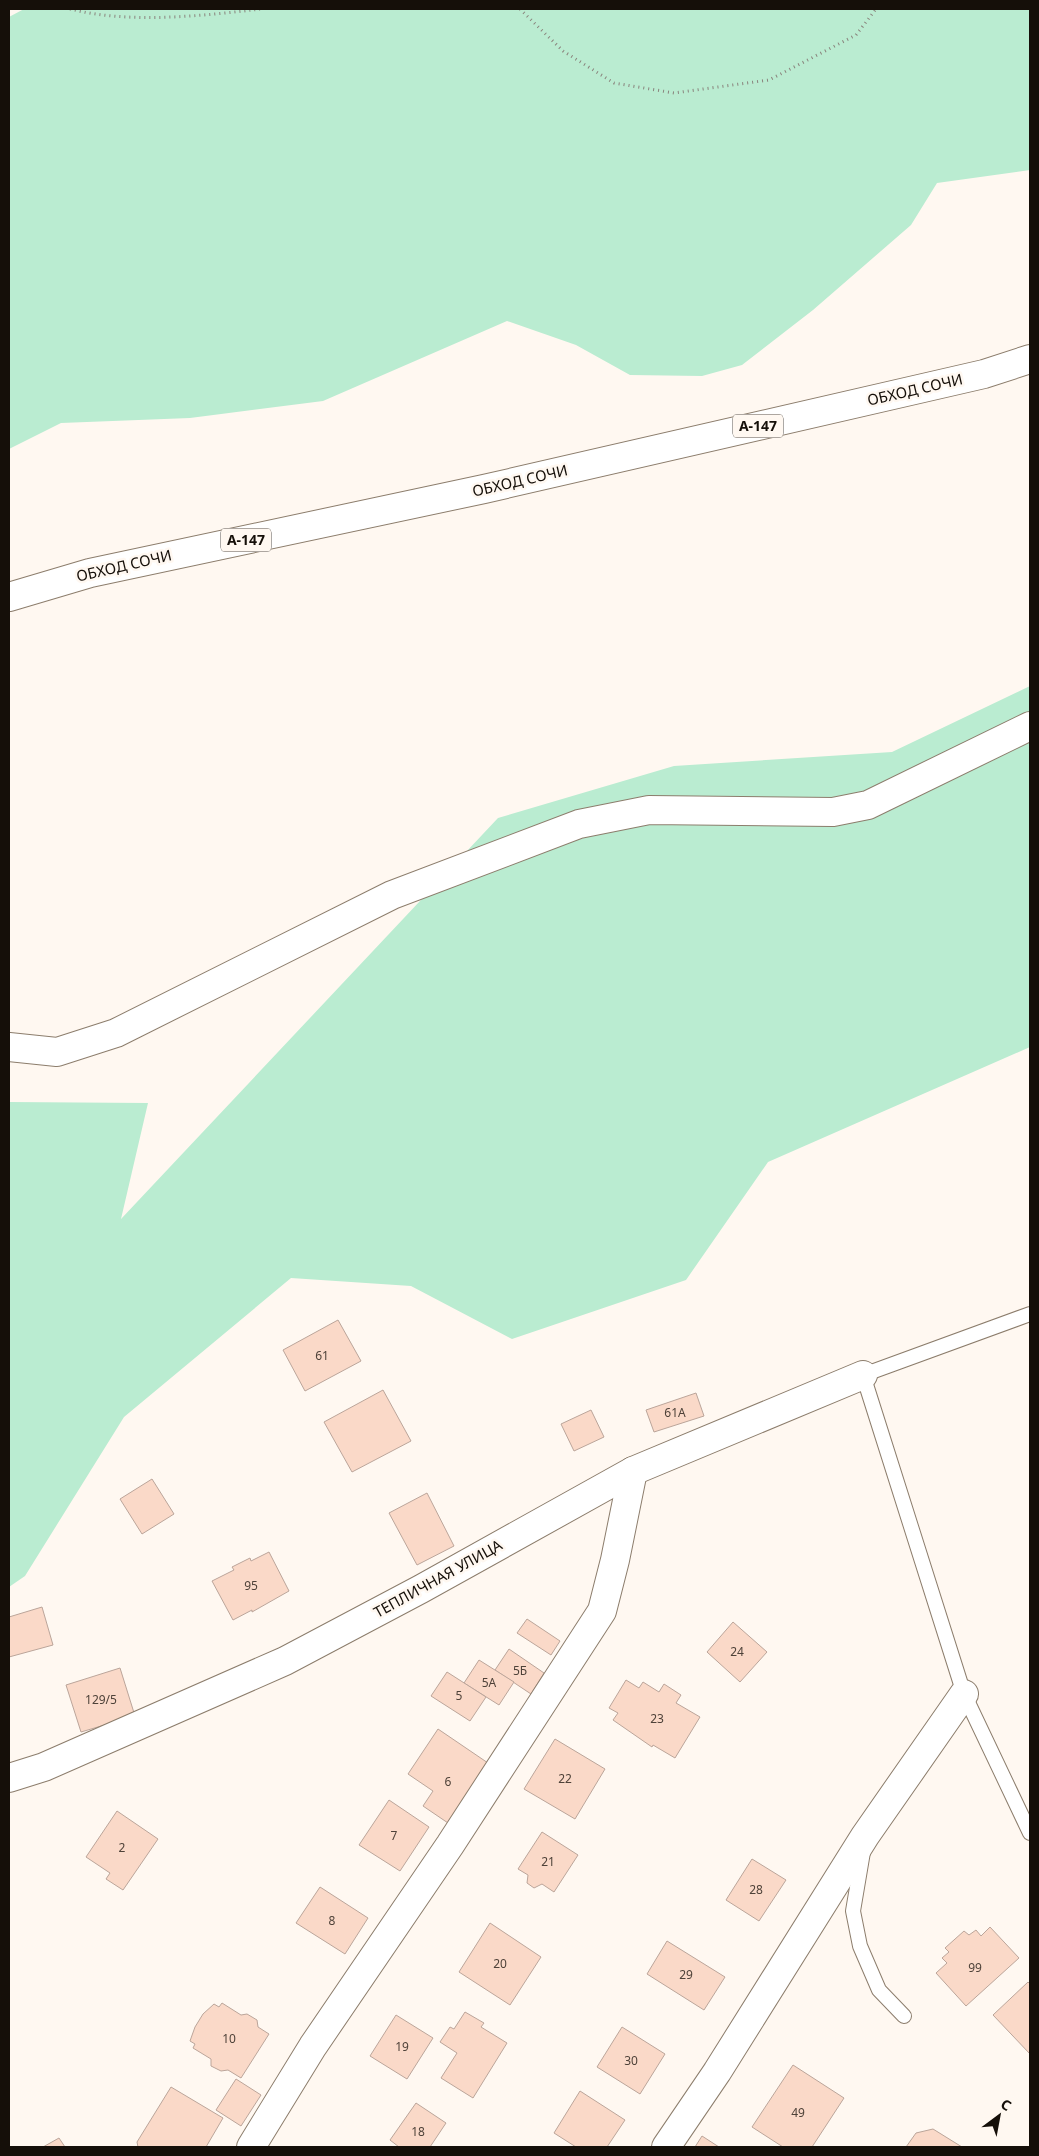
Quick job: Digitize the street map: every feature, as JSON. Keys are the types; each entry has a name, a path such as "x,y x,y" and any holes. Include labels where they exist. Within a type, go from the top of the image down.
{"main road":[{"name":"ОБХОД СОЧИ","path":"9,596 90,573 484,489 984,374 1030,359"},
{"path":"9,1047 57,1052 116,1033 392,895 579,824 649,810 832,812 868,805 1030,726"},
{"name":"ТЕПЛИЧНАЯ УЛИЦА","path":"9,1778 44,1767 285,1661 421,1589 633,1471 863,1375"},
{"path":"251,2147 313,2046 450,1845 602,1611 615,1560 633,1471"},
{"path":"666,2147 717,2072 865,1836 964,1694"}],"lane":[{"path":"1030,1314 863,1375 964,1694 1030,1833"},
{"path":"865,1836 853,1911 860,1946 879,1990 904,2016"}],"path":[{"path":"70,9 93,15 187,17 261,9"},
{"path":"520,9 563,51 614,83 674,93 769,80 856,35 876,9"}],"green space":[{"path":"24,9 1030,9 1030,170 937,183 911,225 813,310 742,365 702,376 630,375 576,345 507,321 323,401 190,418 61,423 9,449 9,17"},
{"path":"1030,686 1030,1047 768,1162 686,1280 512,1339 411,1286 291,1278 124,1417 25,1576 9,1587 9,1102 148,1103 121,1219 498,818 674,766 892,752"}],"building":[{"path":"338,1320 361,1361 305,1391 283,1350"},
{"path":"383,1390 411,1441 352,1472 324,1422"},
{"path":"696,1393 704,1416 654,1432 646,1410"},
{"path":"591,1410 604,1437 574,1451 561,1424"},
{"path":"152,1479 174,1514 142,1534 120,1499"},
{"path":"427,1493 454,1546 417,1565 389,1513"},
{"path":"269,1552 289,1591 252,1612 252,1610 233,1620 212,1581 234,1570 232,1567 250,1558 251,1561"},
{"path":"42,1607 53,1645 9,1657 9,1617"},
{"path":"527,1619 560,1641 551,1655 517,1633"},
{"path":"733,1622 767,1652 740,1682 707,1652"},
{"path":"509,1649 544,1673 531,1694 495,1670"},
{"path":"479,1660 514,1682 499,1705 464,1683"},
{"path":"120,1668 135,1716 81,1732 66,1685"},
{"path":"447,1672 486,1697 470,1721 431,1696"},
{"path":"626,1680 639,1688 643,1682 659,1692 664,1684 681,1695 676,1703 700,1717 675,1758 653,1745 652,1747 613,1720 618,1713 609,1708"},
{"path":"438,1729 488,1763 448,1823 423,1806 433,1791 408,1774"},
{"path":"555,1739 605,1769 575,1819 524,1789"},
{"path":"389,1800 429,1827 400,1871 359,1845"},
{"path":"117,1811 158,1839 123,1890 106,1879 110,1873 86,1857"},
{"path":"542,1832 578,1855 554,1892 542,1884 534,1888 527,1883 528,1875 518,1869"},
{"path":"752,1859 786,1880 759,1921 726,1900"},
{"path":"320,1887 368,1918 345,1954 296,1923"},
{"path":"490,1923 541,1957 510,2005 459,1972"},
{"path":"990,1927 1019,1958 966,2006 936,1973 947,1963 942,1958 949,1952 945,1948 964,1931 969,1935 976,1930 981,1936"},
{"path":"667,1941 725,1977 704,2010 647,1974"},
{"path":"1028,1982 1030,1984 1030,2054 993,2015"},
{"path":"222,2003 241,2015 247,2014 257,2020 258,2027 269,2034 241,2078 228,2070 221,2071 211,2066 211,2059 193,2048 195,2044 190,2041 195,2027 203,2014 214,2004 219,2007"},
{"path":"465,2012 484,2023 481,2027 507,2043 473,2098 441,2078 457,2053 440,2042 450,2027 454,2029"},
{"path":"396,2015 433,2038 407,2079 370,2056"},
{"path":"622,2027 665,2054 640,2094 597,2067"},
{"path":"793,2065 844,2098 812,2147 783,2147 752,2127"},
{"path":"236,2079 261,2095 241,2126 216,2110"},
{"path":"171,2087 223,2118 206,2147 138,2147 137,2142"},
{"path":"580,2091 625,2120 607,2147 576,2147 554,2133"},
{"path":"416,2103 446,2123 430,2147 399,2147 390,2140"},
{"path":"933,2129 962,2147 906,2147 916,2133"},
{"path":"702,2136 719,2147 695,2147"},
{"path":"59,2138 65,2147 43,2147"}]}
